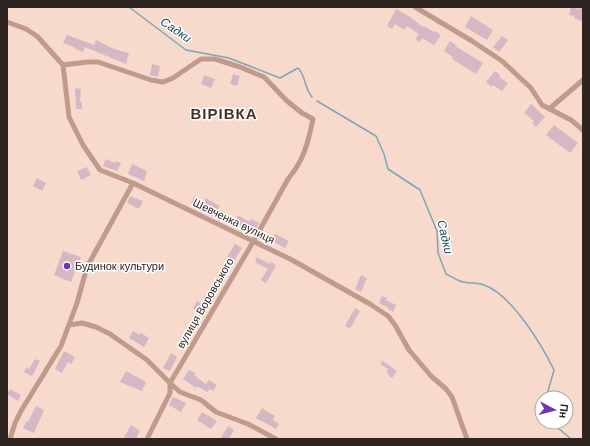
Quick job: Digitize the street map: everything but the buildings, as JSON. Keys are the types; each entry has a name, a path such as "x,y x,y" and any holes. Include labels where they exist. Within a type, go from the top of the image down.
{"street":[{"path":"415,7 502,61 532,88 542,105 571,120 583,130"},
{"path":"7,22 26,29 37,36 63,65"},
{"name":"вулиця Воровського","path":"63,65 98,62 151,80 163,82 173,78 201,59 215,59 240,67 264,78 287,101 302,113 313,119 309,139 302,159 296,170 288,179 253,242 170,383"},
{"name":"Шевченка вулиця","path":"63,65 69,117 83,145 100,170 133,182 292,260 370,304 388,316 395,324 409,350 431,376 446,389 452,398 467,439"},
{"path":"549,108 583,80"},
{"path":"10,439 18,417 61,346 77,303 87,267 133,182"},
{"path":"69,325 82,323 96,327 110,334 147,360 180,392 201,400 216,412 248,424 276,439"},
{"path":"147,439 170,393 170,383"},
{"path":"170,393 180,392"}],"waterway":[{"name":"Садки","path":"129,7 186,50 229,58 280,78 298,68 301,71 309,93 312,97"},
{"name":"Садки","path":"317,101 376,136 384,154 388,169 420,190 437,231 438,253 446,274 460,281 481,284 494,290 515,309 534,334 554,370 548,390"},
{"name":"Садки","path":"560,430 571,439"}],"place":[{"name":"Будинок культури","path":"67,266"}],"district":[{"name":"ВІРІВКА","path":"224,113"}]}
